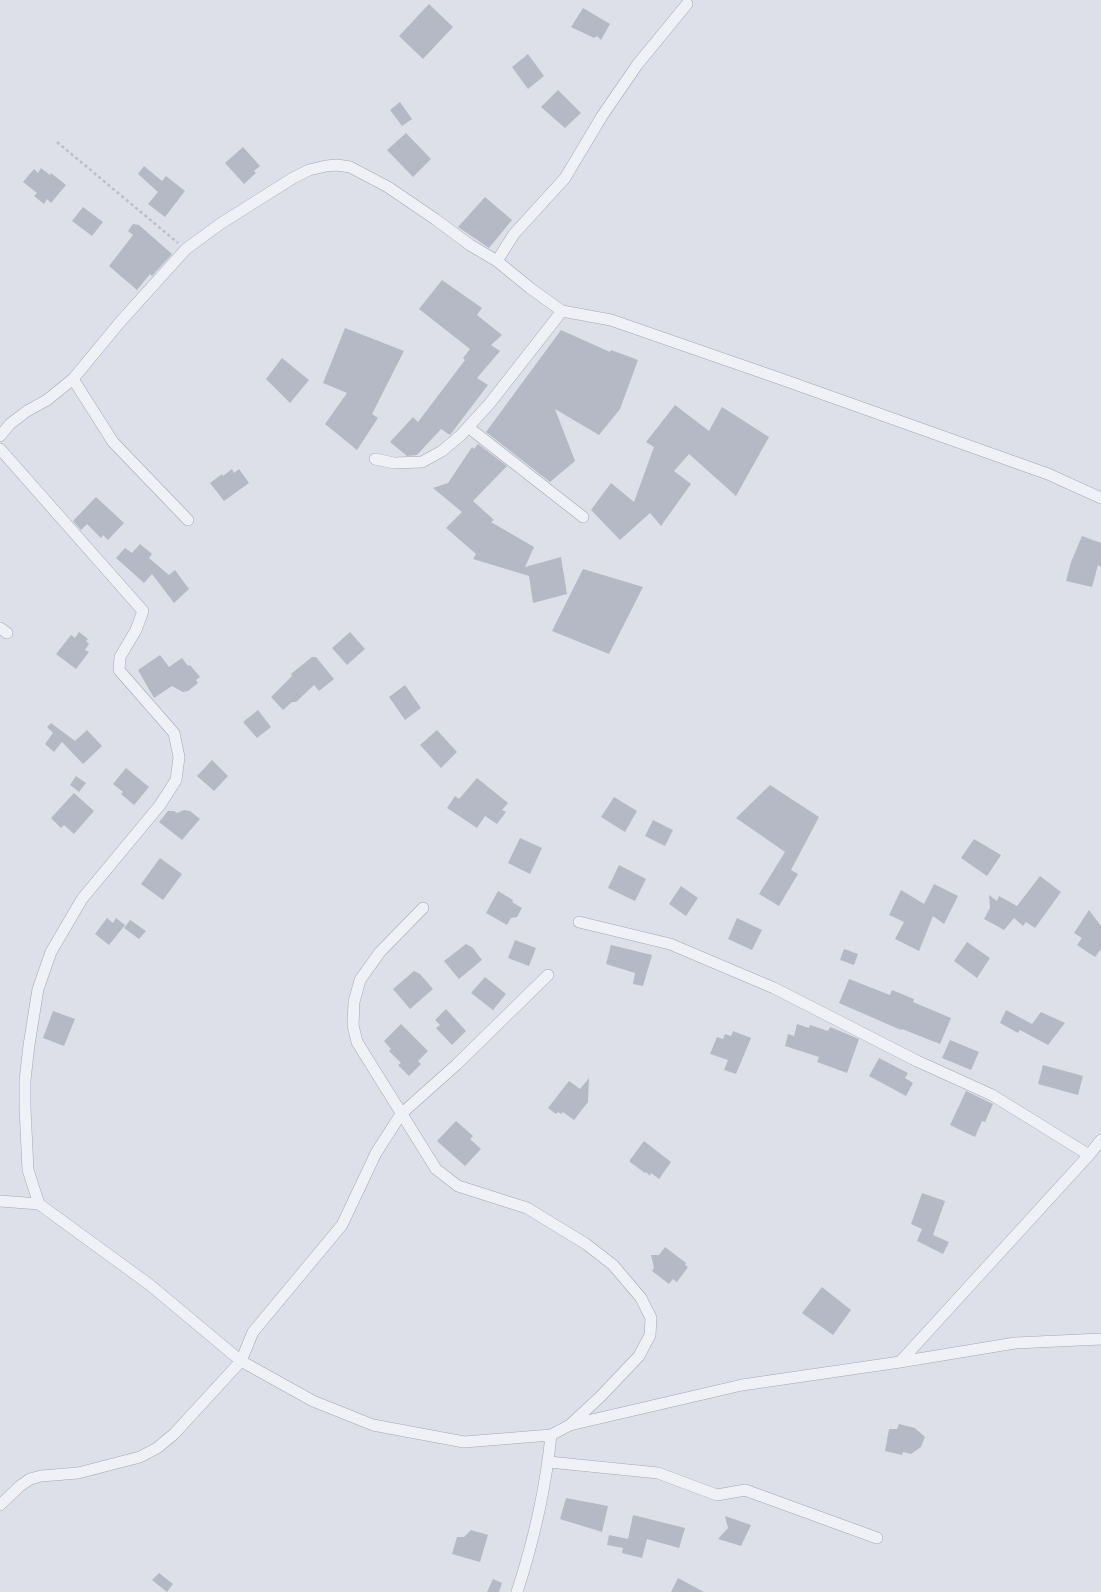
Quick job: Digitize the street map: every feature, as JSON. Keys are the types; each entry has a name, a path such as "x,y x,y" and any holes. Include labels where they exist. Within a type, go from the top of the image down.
{"street":[{"path":"497,261 514,234 565,178 602,116 637,65 687,4"},
{"path":"0,436 10,424 27,411 47,400 74,379 121,321 186,249 220,224 293,178 309,170 337,165 350,167 388,187 470,245 497,261 530,288 562,311 611,320 759,371 1048,474 1101,498"},
{"path":"375,459 394,463 422,462 442,451 462,435 490,403 562,311"},
{"path":"74,379 113,442 188,520"},
{"path":"468,427 583,517"},
{"path":"0,449 143,612 136,630 120,657 120,670 174,733 179,757 176,780 160,805 82,899 51,952 38,989 25,1080 28,1170 38,1204"},
{"path":"423,908 380,952 360,980 354,1002 353,1025 357,1042 436,1169 458,1186 527,1208 586,1244 613,1265 641,1298 651,1318 650,1336 639,1356 601,1396 570,1425"},
{"path":"579,922 670,944 774,988 917,1061 992,1095 1089,1155"},
{"path":"0,1505 20,1486 30,1479 41,1476 78,1473 140,1457 157,1448 174,1434 241,1361 253,1332 342,1225 376,1153 401,1114 456,1065 548,974"},
{"path":"900,1362 1101,1140"},
{"path":"0,1201 38,1204 150,1285 241,1361 313,1401 373,1425 464,1442 551,1435 570,1425 742,1385 900,1362 1015,1343 1101,1339"},
{"path":"517,1592 526,1564 549,1462 551,1435"},
{"path":"549,1462 658,1473 717,1495 745,1490 877,1538"}],"path":[{"path":"56,142 186,249"}],"building":[{"path":"429,4 453,27 423,59 399,36"},
{"path":"583,8 610,24 601,40 597,36 594,38 571,27"},
{"path":"528,54 544,76 528,89 512,67"},
{"path":"558,90 581,113 565,128 541,107"},
{"path":"400,102 412,119 402,126 390,110"},
{"path":"406,133 431,159 413,177 387,150"},
{"path":"243,147 260,166 254,171 256,173 244,184 225,163"},
{"path":"144,166 162,181 166,176 185,191 165,217 148,204 158,192 138,174"},
{"path":"41,168 50,175 51,173 66,185 51,203 47,199 44,204 34,196 37,193 23,182 34,169 38,173"},
{"path":"485,197 512,220 489,248 458,227"},
{"path":"83,207 103,222 92,236 72,221"},
{"path":"133,224 139,225 172,254 152,276 150,274 137,290 109,266 133,235 128,231"},
{"path":"442,280 482,308 477,315 502,335 491,345 500,351 477,378 488,385 450,435 441,429 417,455 407,456 390,442 413,417 418,422 465,360 463,358 470,349 419,309"},
{"path":"345,328 404,351 372,414 378,418 357,450 325,424 347,393 323,383"},
{"path":"561,330 610,352 611,350 638,360 620,409 599,435 555,409 575,461 550,482 486,432"},
{"path":"282,358 309,380 290,403 266,379"},
{"path":"675,405 709,431 722,407 769,437 736,496 689,454 674,471 691,484 661,526 650,513 620,540 591,510 611,483 634,502 654,447 646,442"},
{"path":"478,444 507,466 473,501 494,520 491,522 534,547 525,567 561,557 567,594 533,603 529,576 473,559 476,554 446,528 462,512 433,488 448,483 472,447 474,449"},
{"path":"232,469 234,473 239,469 249,483 224,501 210,483"},
{"path":"96,497 124,523 108,540 103,535 101,538 87,524 81,530 73,521"},
{"path":"1082,536 1101,543 1101,567 1098,565 1092,587 1066,581 1071,562"},
{"path":"140,544 152,554 149,558 169,575 175,570 189,589 174,603 152,574 144,583 116,558 125,548 132,553"},
{"path":"583,569 643,587 609,654 552,631"},
{"path":"79,632 88,639 86,641 89,644 85,650 89,652 76,669 56,654 71,635 75,638"},
{"path":"350,632 365,649 347,665 332,648"},
{"path":"160,655 169,667 182,658 200,677 196,680 198,683 188,691 183,692 172,686 154,698 138,670"},
{"path":"312,657 316,657 334,679 319,691 314,685 296,702 292,702 283,710 271,697 292,676 291,674"},
{"path":"405,685 421,708 405,720 389,697"},
{"path":"258,710 271,727 257,738 243,722"},
{"path":"51,723 75,741 87,730 102,746 83,764 62,742 54,752 45,744 53,733 47,727"},
{"path":"437,730 457,752 441,768 420,745"},
{"path":"212,760 228,776 214,791 197,776"},
{"path":"126,768 149,787 134,805 121,794 123,792 113,784"},
{"path":"76,776 86,783 79,792 70,785"},
{"path":"477,778 508,803 502,810 506,812 497,824 485,816 477,828 447,808 455,796 459,799"},
{"path":"770,785 819,817 791,870 798,874 779,906 759,894 785,852 736,818"},
{"path":"74,793 94,811 74,834 64,825 61,828 51,818"},
{"path":"614,797 637,811 625,832 601,817"},
{"path":"184,810 190,811 200,819 182,840 159,822 168,811 174,811 177,813"},
{"path":"653,820 673,830 665,846 645,836"},
{"path":"520,838 542,848 530,874 508,863"},
{"path":"974,839 1001,855 987,876 961,858"},
{"path":"160,858 182,874 163,900 141,884"},
{"path":"619,865 646,879 635,901 608,888"},
{"path":"1040,876 1061,892 1035,928 1026,922 1023,926 1014,918 1004,930 984,919 990,908 989,895 997,901 999,896 1017,906"},
{"path":"934,884 958,896 944,924 933,916 919,951 895,939 904,922 889,915 901,890 924,904"},
{"path":"681,886 698,898 686,916 669,904"},
{"path":"498,891 513,900 512,902 522,908 517,917 511,918 507,925 486,913"},
{"path":"1089,910 1101,926 1101,949 1095,957 1077,945 1082,938 1074,933"},
{"path":"107,918 113,923 116,918 125,925 109,945 95,934"},
{"path":"737,918 762,930 752,950 728,939"},
{"path":"130,920 146,931 139,939 124,928"},
{"path":"515,940 536,948 529,966 508,958"},
{"path":"967,942 990,958 977,978 954,961"},
{"path":"466,944 473,948 482,960 459,979 444,961"},
{"path":"611,945 652,955 643,986 633,984 635,973 606,964"},
{"path":"844,949 858,954 854,965 840,960"},
{"path":"414,971 420,974 433,989 410,1009 393,989"},
{"path":"485,977 506,994 493,1010 471,993"},
{"path":"849,979 890,995 892,990 914,999 913,1002 951,1018 940,1044 902,1029 901,1030 839,1003"},
{"path":"446,1009 466,1031 452,1045 436,1028 440,1025 435,1020"},
{"path":"1006,1010 1032,1024 1041,1012 1065,1023 1048,1045 1020,1030 1018,1033 1000,1023"},
{"path":"53,1011 75,1019 64,1046 43,1038"},
{"path":"401,1024 428,1051 418,1061 421,1064 409,1076 398,1065 401,1063 389,1051 391,1049 384,1041"},
{"path":"797,1024 809,1028 810,1025 828,1031 830,1027 859,1039 847,1073 817,1062 819,1057 785,1046 788,1034 794,1036"},
{"path":"733,1031 751,1038 736,1074 724,1070 728,1060 710,1054 717,1037 723,1039 725,1034 731,1036"},
{"path":"950,1040 979,1052 971,1070 942,1058"},
{"path":"879,1058 908,1073 905,1078 913,1083 906,1096 869,1076"},
{"path":"1043,1065 1083,1076 1078,1095 1038,1084"},
{"path":"589,1078 588,1102 574,1120 563,1112 561,1114 558,1112 556,1114 548,1108 569,1081 580,1089"},
{"path":"966,1091 993,1104 985,1122 982,1121 975,1137 950,1125"},
{"path":"456,1121 473,1136 470,1139 481,1149 465,1166 437,1141"},
{"path":"644,1141 671,1162 659,1179 651,1173 650,1176 630,1162"},
{"path":"922,1193 945,1201 933,1235 949,1242 943,1254 917,1241 922,1229 911,1224"},
{"path":"665,1247 686,1263 685,1265 688,1267 677,1282 673,1279 669,1284 652,1271 654,1268 651,1255 659,1255"},
{"path":"822,1287 851,1310 833,1335 802,1313"},
{"path":"899,1424 915,1428 925,1437 921,1447 911,1454 903,1452 902,1455 885,1451 889,1429 897,1429"},
{"path":"566,1498 608,1506 602,1532 560,1519"},
{"path":"633,1515 685,1528 679,1548 647,1539 642,1558 622,1553 623,1548 607,1545 609,1535 628,1539"},
{"path":"725,1516 751,1525 741,1546 718,1539 728,1528"},
{"path":"471,1530 488,1535 480,1562 452,1554 457,1537 464,1537"},
{"path":"159,1573 173,1584 167,1592 152,1580"},
{"path":"678,1578 704,1592 671,1592"},
{"path":"493,1579 502,1583 499,1592 487,1592"}]}
